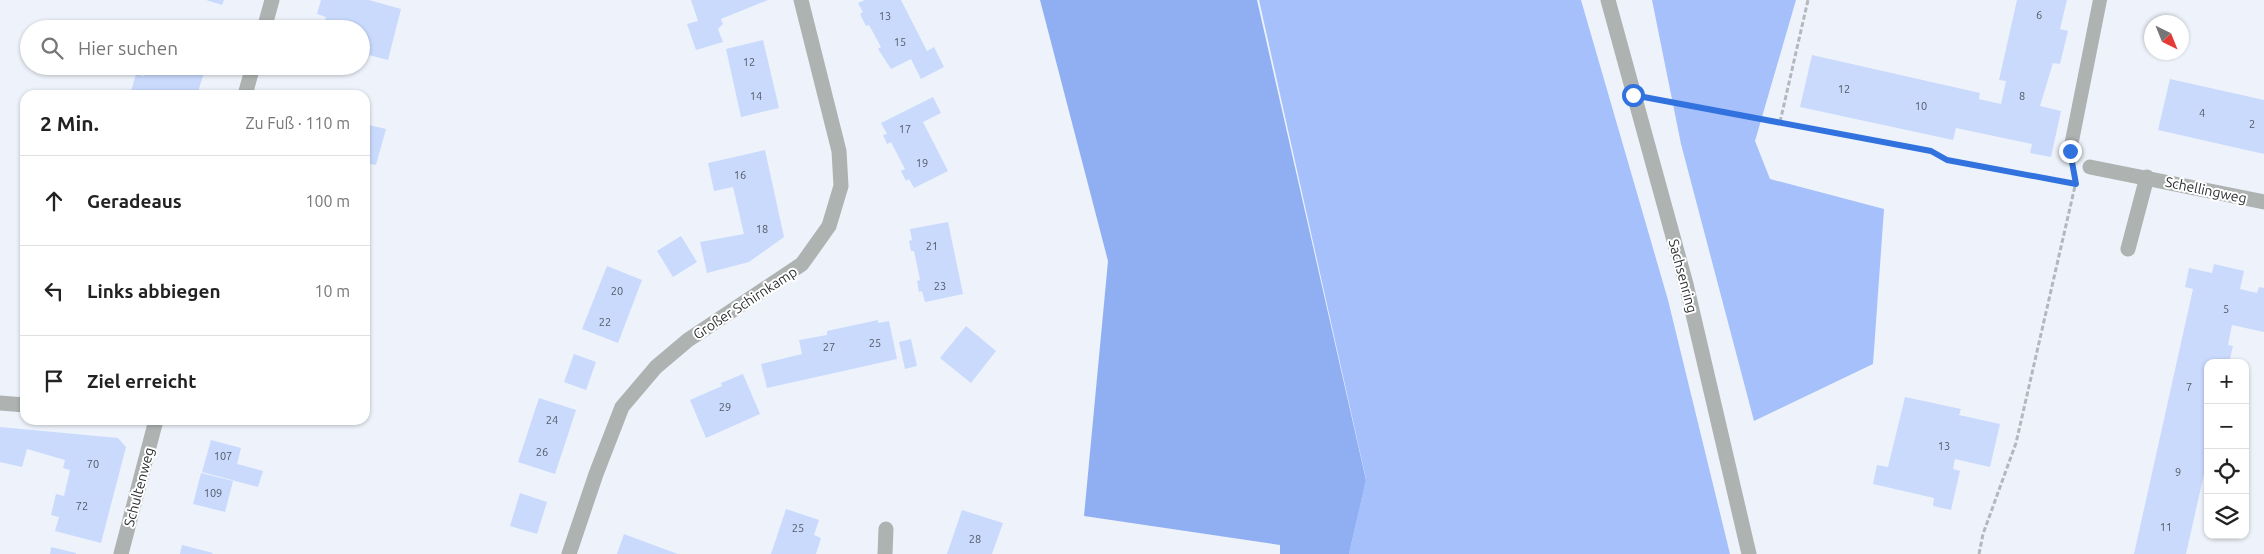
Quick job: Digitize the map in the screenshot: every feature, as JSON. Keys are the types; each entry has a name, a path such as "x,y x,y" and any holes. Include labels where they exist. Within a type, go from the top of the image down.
{"street":[{"path":"266,20 272,0"},
{"name":"Großer Schirnkamp","path":"569,554 596,474 622,407 656,367 688,340 802,264 829,226 841,186 839,151 801,0"},
{"name":"Sachsenring","path":"1608,0 1686,284 1748,554"},
{"path":"246,90 250,75"},
{"name":"Schellingweg","path":"2090,167 2148,177 2264,202"},
{"name":"Schellingweg","path":"2128,249 2148,177"},
{"path":"0,403 20,405"},
{"name":"Schultenweg","path":"121,554 155,425"},
{"path":"884,554 886,529"}],"lane":[{"path":"2070,151 2100,0"}],"path":[{"path":"1780,122 1808,0"},
{"path":"1633,95 1931,151 1947,160 2076,184"},
{"path":"1979,554 1983,534 2016,443 2076,184 2070,151"},
{"path":"2076,184 2090,167"}],"shaded area":[{"path":"1040,0 1257,0 1366,480 1349,554 1280,554 1280,545 1084,516 1108,261"},
{"path":"1259,0 1581,0 1668,300 1730,554 1349,554 1366,479"},
{"path":"1652,0 1796,0 1755,141 1770,179 1884,209 1873,364 1754,421 1681,144"}],"building":[{"path":"206,0 224,0 222,5"},
{"path":"321,0 369,0 401,9 388,60 370,55 370,20 325,20 326,17 317,14"},
{"path":"691,0 768,0 721,19 723,24 718,29 723,42 696,50 687,24 698,21"},
{"path":"865,0 901,0 927,51 934,47 944,67 921,79 911,59 891,69 878,49 881,47 869,25 866,26 860,14 863,12 858,3"},
{"path":"2017,0 2067,0 2060,29 2068,31 2060,64 2053,63 2040,106 2061,111 2051,157 2030,153 2032,144 1956,128 1953,140 1800,107 1812,55 1980,93 1979,99 2001,104 2006,81 1999,80"},
{"path":"763,40 779,108 741,117 726,49"},
{"path":"136,75 203,75 199,90 131,90"},
{"path":"2170,79 2264,100 2264,154 2158,130"},
{"path":"933,97 941,113 923,122 948,171 914,188 909,179 906,181 901,171 905,169 891,142 887,144 883,135 887,134 881,123"},
{"path":"370,125 386,129 376,165 370,164"},
{"path":"765,150 784,237 749,262 707,273 700,242 744,234 733,187 714,191 708,163"},
{"path":"948,222 963,294 925,302 922,291 919,292 917,281 920,280 914,251 911,251 909,241 912,240 910,229"},
{"path":"681,236 697,262 673,277 657,251"},
{"path":"2214,264 2244,271 2240,289 2257,293 2259,287 2264,288 2264,332 2232,325 2228,345 2233,346 2230,359 2204,359 2204,474 2186,554 2134,554 2193,289 2185,287 2189,268 2212,273"},
{"path":"607,266 642,280 618,343 582,329"},
{"path":"878,320 878,323 889,321 897,359 767,388 761,364 802,354 799,340 827,335 827,331"},
{"path":"966,326 996,351 971,383 940,358"},
{"path":"911,339 917,366 905,369 899,342"},
{"path":"574,354 596,362 586,390 564,382"},
{"path":"743,374 760,414 706,438 690,400 722,386 721,383"},
{"path":"1905,397 1961,409 1959,415 2000,424 1990,467 1955,459 1953,469 1960,471 1951,510 1933,506 1934,498 1873,484 1877,465 1888,467"},
{"path":"539,398 576,410 555,474 518,462"},
{"path":"0,427 118,438 126,447 101,543 55,531 59,517 51,515 56,494 64,496 70,470 63,468 65,460 27,449 22,467 0,462"},
{"path":"211,440 241,448 237,464 263,471 258,487 202,472"},
{"path":"201,473 233,481 225,512 193,504"},
{"path":"520,493 547,502 537,534 510,526"},
{"path":"786,509 819,520 814,535 821,538 816,554 771,554"},
{"path":"962,510 1003,523 992,554 947,554"},
{"path":"624,534 656,546 678,554 617,554"},
{"path":"182,545 213,553 180,554"},
{"path":"51,547 76,553 76,554 50,554"}],"route":[{"path":"1633,95 1931,151 1947,160 2076,184 2070,151"}]}
